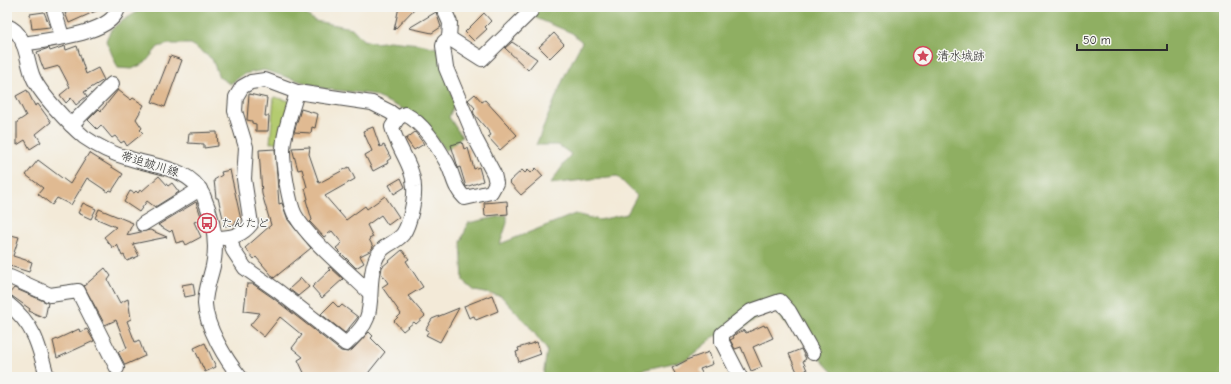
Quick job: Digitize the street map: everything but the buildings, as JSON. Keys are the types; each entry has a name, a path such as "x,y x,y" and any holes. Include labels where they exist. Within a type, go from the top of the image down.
{"street":[{"path":"53,7 62,36"},
{"path":"23,44 92,30 114,17 118,7"},
{"path":"398,118 372,103 297,92 265,80 252,82 242,87 236,97 235,111 246,147 244,179 251,224 244,232 223,238 245,268 278,291 346,344 360,331 367,319 369,292 375,260 381,249 403,234 413,208 414,188 412,173 395,139 392,127 398,118 405,114 416,120 425,128 447,163 454,186 465,198 491,192 496,183 494,174 476,140 446,68 443,46 444,42 448,38 450,23 443,7"},
{"path":"448,38 482,59 531,10"},
{"name":"帯迫皷川線","path":"7,26 14,28 23,44 33,78 39,87 71,125 85,137 111,152 127,158 178,171 190,179 200,189 210,214 223,238 215,252 206,291 205,305 209,322 228,364 240,377"},
{"path":"71,125 112,84"},
{"path":"297,92 283,152 293,210 300,223 369,292"},
{"path":"143,224 200,189"},
{"path":"7,278 10,277 50,295 78,291 117,368"},
{"path":"740,377 722,342 722,334 751,311 780,301 789,311 813,353"},
{"path":"7,303 20,313 31,327 38,344 47,377"}],"green space":[{"path":"143,7 296,7 315,21 352,28 363,40 376,43 389,41 420,44 437,48 455,103 449,117 462,137 446,151 422,118 371,94 325,89 264,70 244,74 230,84 219,77 212,59 191,44 169,44 158,47 145,63 132,69 118,68 106,41 112,29"},
{"path":"528,7 1224,7 1224,377 837,377 772,308 734,334 715,336 686,360 611,377 543,377 547,350 529,326 501,296 475,291 463,281 461,242 468,223 507,215 507,223 500,244 575,214 599,220 627,214 637,196 617,176 550,184 571,154 558,145 536,145 565,75 582,42 572,33 536,18"},
{"path":"274,97 290,101 281,142 270,143"}],"place":[{"name":"清水城跡","path":"923,56"},
{"name":"たんたど","path":"207,223"}]}
